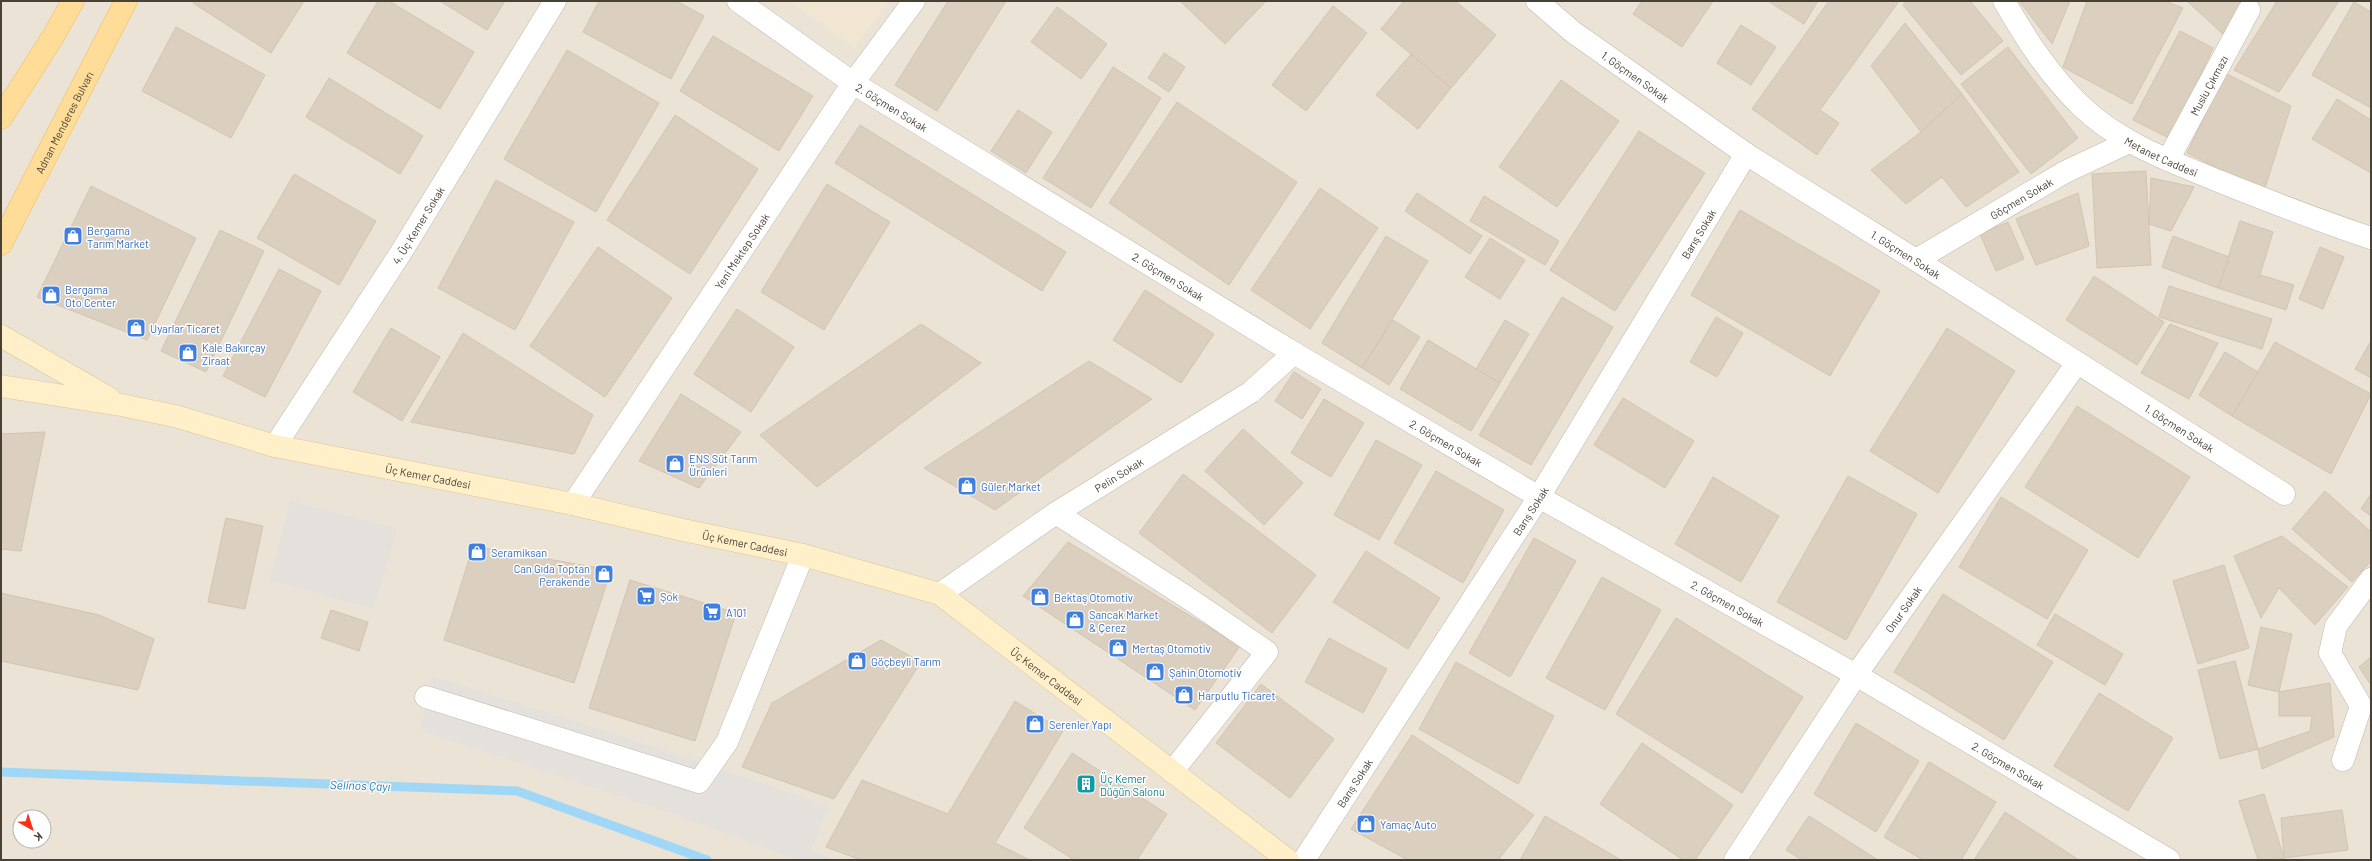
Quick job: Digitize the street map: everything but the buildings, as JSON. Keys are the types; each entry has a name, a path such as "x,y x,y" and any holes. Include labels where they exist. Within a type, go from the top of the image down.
{"main road":[{"path":"1,118 54,35 73,1"},
{"name":"Adnan Menderes Bulvarı","path":"1,244 126,1"},
{"path":"1,336 120,405"},
{"name":"Üç Kemer Caddesi","path":"1,386 120,405 175,416 275,446 573,504 683,530 803,554 940,594 1052,677 1172,772 1288,860"}],"street":[{"name":"4. Üç Kemer Sokak","path":"275,446 400,254 555,1"},
{"name":"2. Göçmen Sokak","path":"738,1 853,83 1294,353 1539,497 1856,675 2169,860"},
{"name":"Yeni Mektep Sokak","path":"573,504 853,83 914,1"},
{"name":"1. Göçmen Sokak","path":"1537,1 1573,32 1746,154 1916,260 2284,494"},
{"name":"Metanet Caddesi","path":"2004,1 2034,53 2081,106 2129,142 2168,160 2306,217 2371,238"},
{"name":"Muslu Çıkmazı","path":"2168,160 2249,10"},
{"name":"Göçmen Sokak","path":"1916,260 2065,172 2129,142"},
{"name":"Barış Sokak","path":"1304,860 1539,497 1746,154"},
{"name":"Pelin Sokak","path":"940,594 1056,514 1251,392 1294,353"},
{"name":"Onur Sokak","path":"1735,860 1856,675 2077,363"},
{"path":"1056,514 1191,600 1267,652 1172,772"},
{"path":"426,697 699,782 727,742 803,554"},
{"path":"2344,760 2361,706 2330,653 2336,626 2371,579"}],"shaded area":[{"path":"1,1 2371,1 2371,860 1,860"},
{"path":"789,1 890,1 854,48"},
{"path":"291,501 397,529 374,609 269,580"},
{"path":"432,676 695,760 829,807 811,850 837,860 798,860 674,814 420,730"}],"waterway":[{"name":"Selinos Çayı","path":"1,772 517,791 707,860"}],"place":[{"name":"Bergama Tarım Market","path":"73,236"},
{"name":"Bergama Oto Center","path":"51,295"},
{"name":"Uyarlar Ticaret","path":"136,328"},
{"name":"Kale Bakırçay Ziraat","path":"188,353"},
{"name":"ENS Süt Tarım Ürünleri","path":"675,464"},
{"name":"Güler Market","path":"967,486"},
{"name":"Seramiksan","path":"477,552"},
{"name":"Can Gıda Toptan Perakende","path":"604,574"},
{"name":"Şok","path":"646,596"},
{"name":"Bektaş Otomotiv","path":"1040,597"},
{"name":"A101","path":"712,612"},
{"name":"Sancak Market & Çerez","path":"1075,620"},
{"name":"Mertaş Otomotiv","path":"1118,648"},
{"name":"Göçbeyli Tarım","path":"857,661"},
{"name":"Şahin Otomotiv","path":"1155,672"},
{"name":"Harputlu Ticaret","path":"1184,695"},
{"name":"Serenler Yapı","path":"1035,724"},
{"name":"Üç Kemer Düğün Salonu","path":"1086,784"},
{"name":"Yamaç Auto","path":"1366,824"}]}
